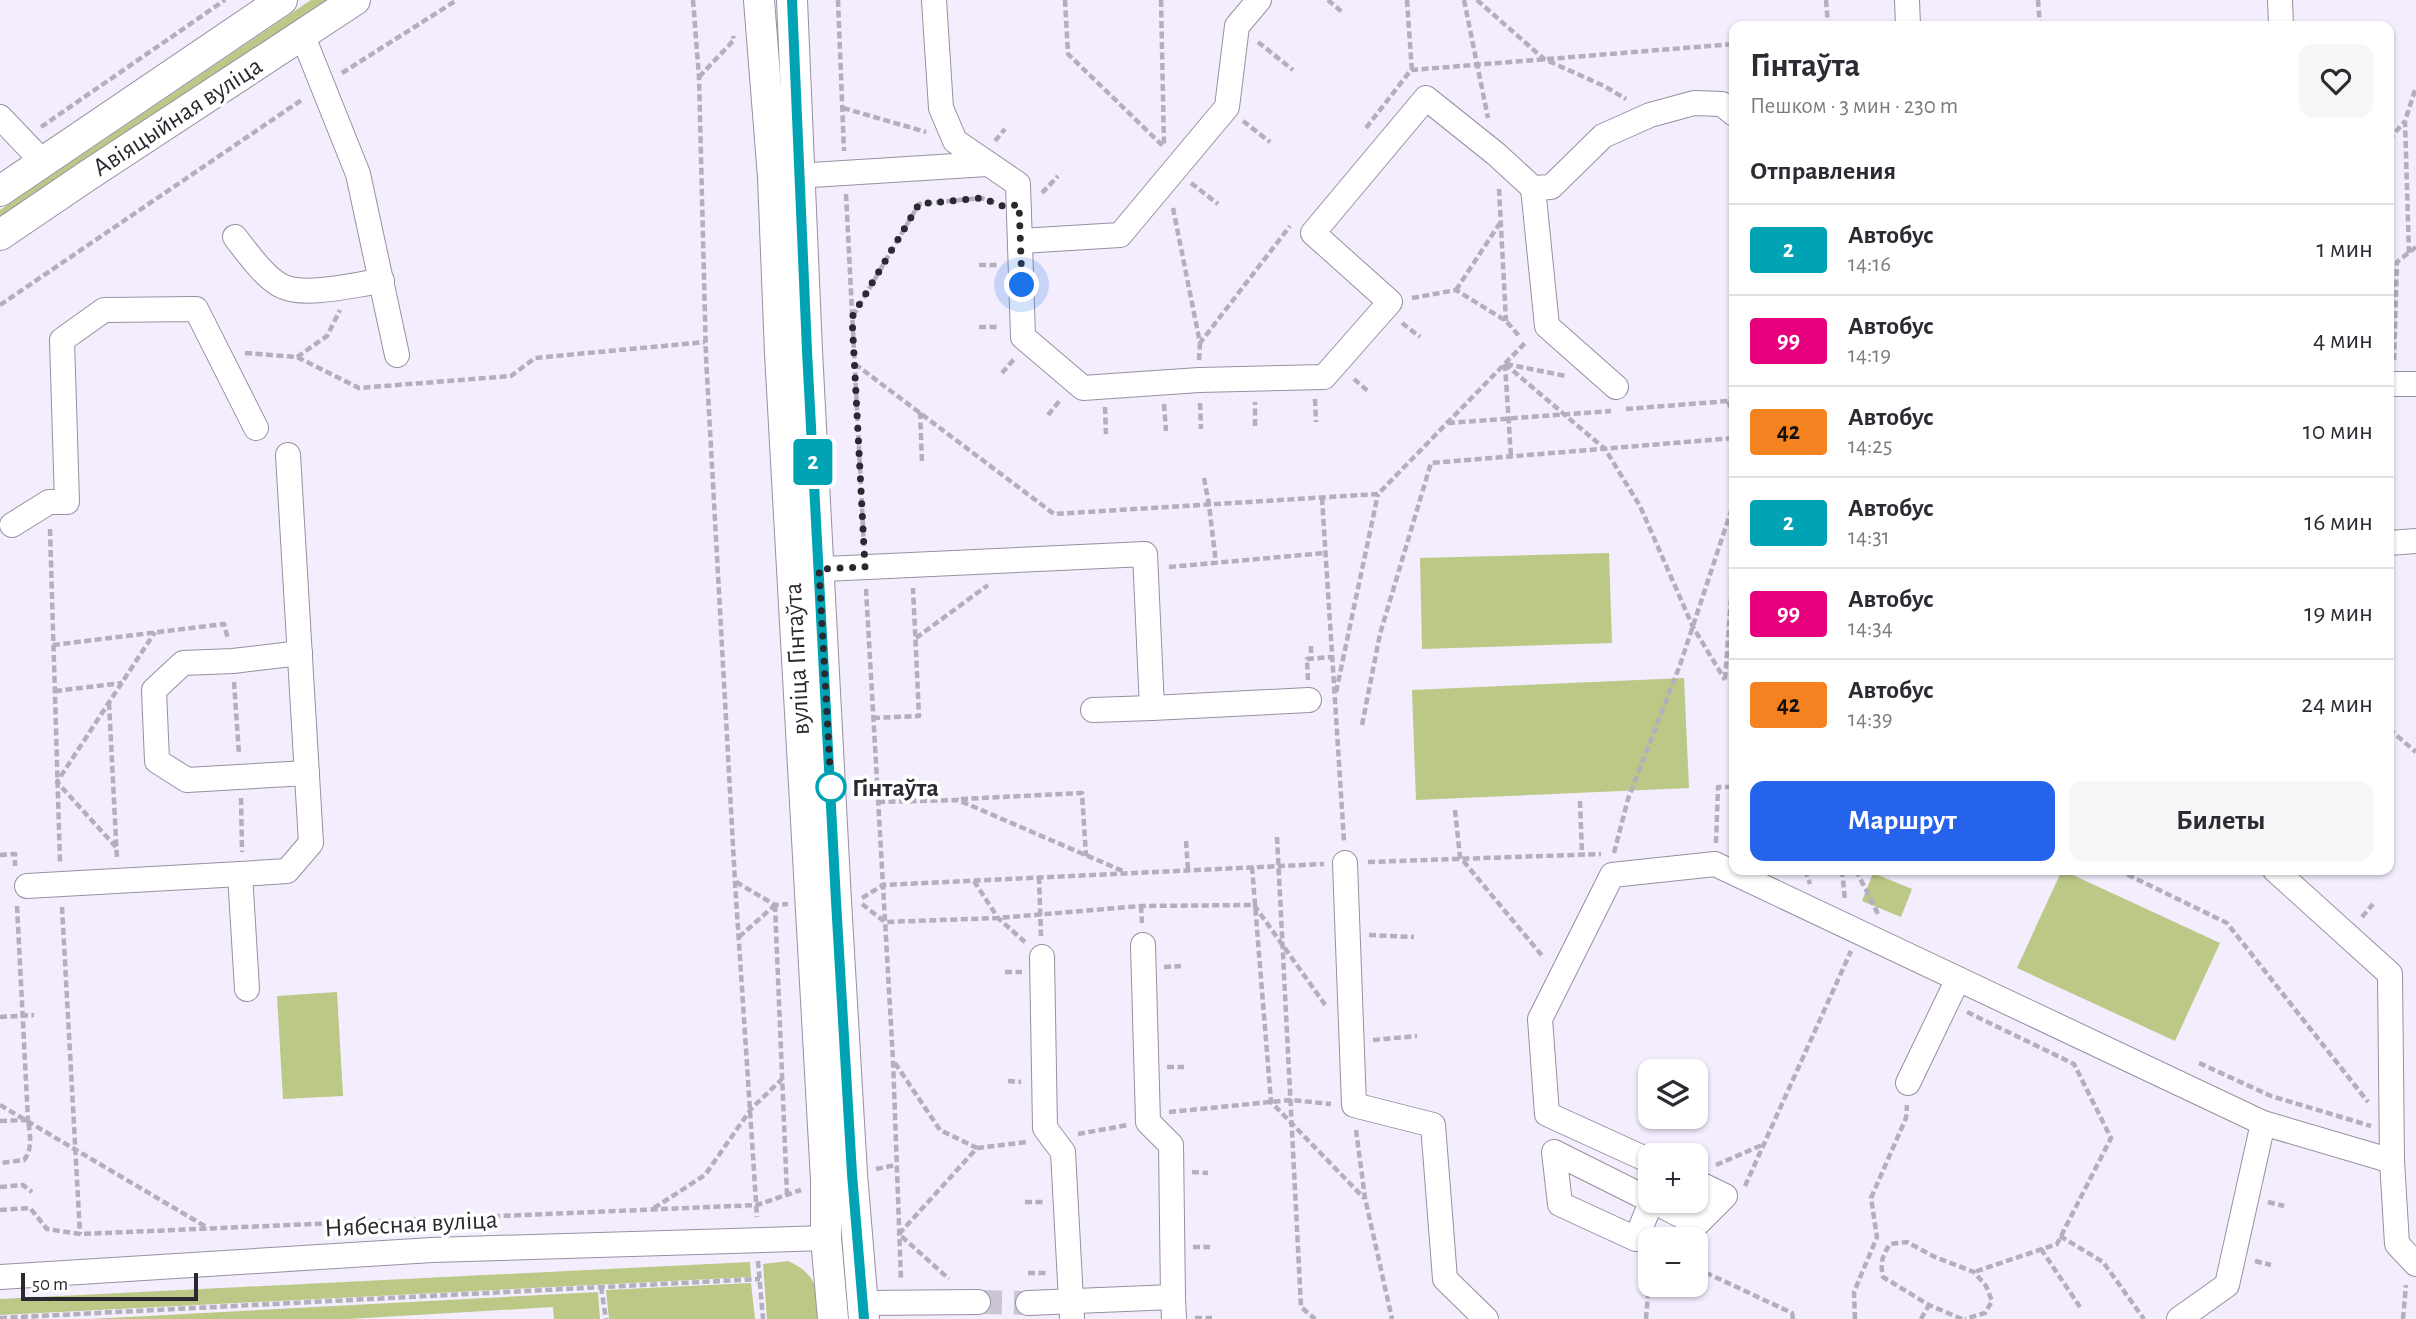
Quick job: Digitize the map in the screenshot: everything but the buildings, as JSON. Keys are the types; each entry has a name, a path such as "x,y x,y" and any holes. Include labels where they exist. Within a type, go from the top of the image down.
{"main road":[{"name":"Авіяцыйная вуліца","path":"0,191 282,0"},
{"name":"Авіяцыйная вуліца","path":"10,228 355,0"},
{"name":"вуліца Гінтаўта","path":"759,0 786,177"},
{"name":"вуліца Гінтаўта","path":"792,0 786,177 805,570 826,1238 833,1319"},
{"path":"10,228 44,195 50,176 43,161"},
{"name":"вуліца Гінтаўта","path":"805,570 837,915 863,1311"},
{"path":"826,1238 857,1237"}],"street":[{"path":"934,0 942,108 955,141 1018,184 1023,337 1083,388 1199,380 1324,377 1390,302 1313,233 1426,98 1533,188 1547,326 1616,387"},
{"path":"1021,242 1119,235 1227,107 1237,26 1259,0"},
{"path":"1907,0 1908,21"},
{"path":"2280,0 2281,21"},
{"path":"302,34 358,174 397,355"},
{"path":"1533,188 1550,187 1603,136 1650,115 1694,103 1729,103"},
{"path":"0,117 43,161"},
{"path":"786,177 987,164"},
{"path":"235,237 261,268 284,287 306,291 382,281"},
{"path":"12,525 49,502 67,502 62,340 104,310 196,309 256,428"},
{"path":"2394,384 2416,384"},
{"path":"20,883 118,881 287,871 311,843 288,455"},
{"path":"2394,542 2416,541"},
{"path":"805,570 1145,555 1152,708"},
{"path":"300,653 233,661 183,663 153,690 157,761 187,780 307,773"},
{"path":"1093,710 1309,700"},
{"path":"1646,1213 1636,1239 1560,1204 1547,1114 1540,1019 1612,875 1718,851 1729,857"},
{"path":"1345,863 1353,1105 1433,1125 1446,1279 1486,1319"},
{"path":"241,873 247,989"},
{"path":"1760,875 1860,932 2263,1123 2392,1161"},
{"path":"2281,875 2390,974 2392,1161 2397,1244 2416,1264"},
{"path":"1028,1303 1072,1310 1173,1308 1171,1145 1147,1118 1143,945"},
{"path":"1042,957 1045,1128 1063,1152 1072,1310"},
{"path":"1908,1083 1958,979"},
{"path":"1547,1114 1638,1156"},
{"path":"2179,1319 2227,1284 2263,1123"},
{"path":"1587,1216 1615,1145"},
{"path":"1554,1152 1638,1194"},
{"path":"1675,1213 1697,1224 1725,1196 1708,1182"},
{"name":"Нябесная вуліца","path":"0,1278 432,1250 826,1238"},
{"path":"863,1311 901,1301 976,1301"}],"path":[{"path":"22,139 225,0"},
{"path":"0,305 322,85 457,0"},
{"path":"693,0 699,77 705,342 763,1319"},
{"path":"838,0 852,317 893,1060 901,1301"},
{"path":"1065,0 1068,54 1164,147"},
{"path":"1161,0 1164,147 1200,343 1293,223"},
{"path":"1328,0 1342,12"},
{"path":"1406,0 1411,70 1426,98"},
{"path":"1464,0 1496,155 1506,321"},
{"path":"1477,0 1544,60 1604,86 1650,115"},
{"path":"1826,0 1828,21"},
{"path":"2038,0 2040,21"},
{"path":"1237,26 1293,70"},
{"path":"699,77 733,40"},
{"path":"1361,136 1411,70 1729,44"},
{"path":"2409,253 2405,121 2416,87"},
{"path":"1227,107 1270,142"},
{"path":"843,108 955,141"},
{"path":"2394,134 2405,121"},
{"path":"1171,174 1217,204"},
{"path":"852,317 919,204 981,198 1003,206 1019,205"},
{"path":"1456,289 1502,221"},
{"path":"2394,336 2397,262 2416,247"},
{"path":"297,357 327,336 351,285"},
{"path":"1390,302 1456,289 1506,321 1520,337"},
{"path":"535,358 705,342"},
{"path":"1335,700 1378,494 1525,343"},
{"path":"2394,360 2404,362"},
{"path":"855,363 1055,514 1378,494"},
{"path":"1505,363 1616,387"},
{"path":"1505,363 1605,449 1640,506 1693,626 1725,680 1729,626"},
{"path":"1505,363 1511,457"},
{"path":"1448,423 1728,401"},
{"path":"920,412 922,462"},
{"path":"1362,725 1380,634 1431,464 1729,438"},
{"path":"1203,478 1216,563"},
{"path":"1322,498 1345,863"},
{"path":"1614,854 1628,799 1693,626 1729,517"},
{"path":"873,718 919,716 912,565"},
{"path":"915,639 992,582"},
{"path":"53,645 225,624 233,661 241,777 241,873"},
{"path":"116,847 57,782 155,631"},
{"path":"1311,646 1309,658 1332,657"},
{"path":"55,691 122,683"},
{"path":"1309,700 1335,700"},
{"path":"109,702 118,881"},
{"path":"2394,733 2416,752"},
{"path":"1718,851 1718,787 1729,787"},
{"path":"878,802 1082,793 1086,856"},
{"path":"958,800 1126,873"},
{"path":"1580,802 1583,854"},
{"path":"1455,810 1461,857 1561,978"},
{"path":"1277,837 1301,1307 1315,1319"},
{"path":"1186,841 1188,870"},
{"path":"858,901 883,885 1461,857 1624,852"},
{"path":"0,855 15,854 20,883 30,1154 24,1160 0,1163"},
{"path":"1252,867 1271,1102 1365,1198"},
{"path":"1807,875 1810,886"},
{"path":"1834,896 1845,902 1842,875"},
{"path":"1743,1190 1869,912 1879,917 1858,875"},
{"path":"2128,875 2227,923 2392,1132"},
{"path":"1038,877 1042,957"},
{"path":"974,881 998,918 1042,957"},
{"path":"735,882 775,905"},
{"path":"739,937 775,905"},
{"path":"775,905 787,1195"},
{"path":"1348,934 1414,937"},
{"path":"1946,1003 2074,1063 2110,1138 2056,1244 1974,1272"},
{"path":"0,1017 34,1015"},
{"path":"1351,1041 1417,1036"},
{"path":"893,1060 940,1130 977,1148 1054,1139 1147,1118 1271,1102 1353,1105 1365,1198 1392,1319"},
{"path":"2195,1062 2271,1097 2392,1132"},
{"path":"652,1209 705,1175 751,1109 782,1078"},
{"path":"1855,1319 1854,1292 1877,1237 1871,1198 1906,1118 1908,1083"},
{"path":"0,1105 209,1228"},
{"path":"0,1121 28,1120"},
{"path":"1708,1172 1763,1144"},
{"path":"899,1234 977,1148"},
{"path":"0,1186 23,1185 32,1192"},
{"path":"0,1210 30,1208 47,1229 80,1234 757,1205"},
{"path":"899,1234 976,1301"},
{"path":"2060,1236 2103,1262 2144,1319"},
{"path":"1907,1242 1935,1257 1974,1272 1986,1286 1992,1301 1985,1313 1964,1319 1929,1305 1883,1278 1881,1265 1883,1254 1890,1244 1907,1242"},
{"path":"2041,1249 2082,1310"},
{"path":"1708,1274 1792,1314 1793,1319"},
{"path":"0,1318 760,1279"},
{"path":"601,1287 606,1319"},
{"path":"1646,1319 1648,1297"},
{"path":"1921,1319 1929,1305"}],"green space":[{"path":"311,0 333,0 0,225 0,210"},
{"path":"1609,553 1612,643 1422,649 1420,558"},
{"path":"1684,678 1689,788 1416,800 1412,690"},
{"path":"1872,875 1912,889 1901,917 1862,901"},
{"path":"2060,875 2073,875 2220,943 2175,1041 2017,968"},
{"path":"337,992 343,1096 283,1099 277,996"},
{"path":"788,1261 805,1271 814,1284 820,1319 767,1319 763,1264"},
{"path":"750,1262 751,1277 0,1315 0,1299"},
{"path":"751,1283 755,1319 609,1319 606,1290"},
{"path":"598,1292 600,1319 554,1319 553,1307 348,1319 90,1319"}],"tunnel":[{"path":"978,1302 1028,1303"}],"bus line":[{"name":"2","path":"792,0 807,351 836,901 852,1174 864,1319"}],"place":[{"name":"Гінтаўта","path":"831,787"}],"route":[{"path":"831,787 819,569 865,567 852,317 919,204 981,198 1003,206 1019,205 1022,285"}]}
